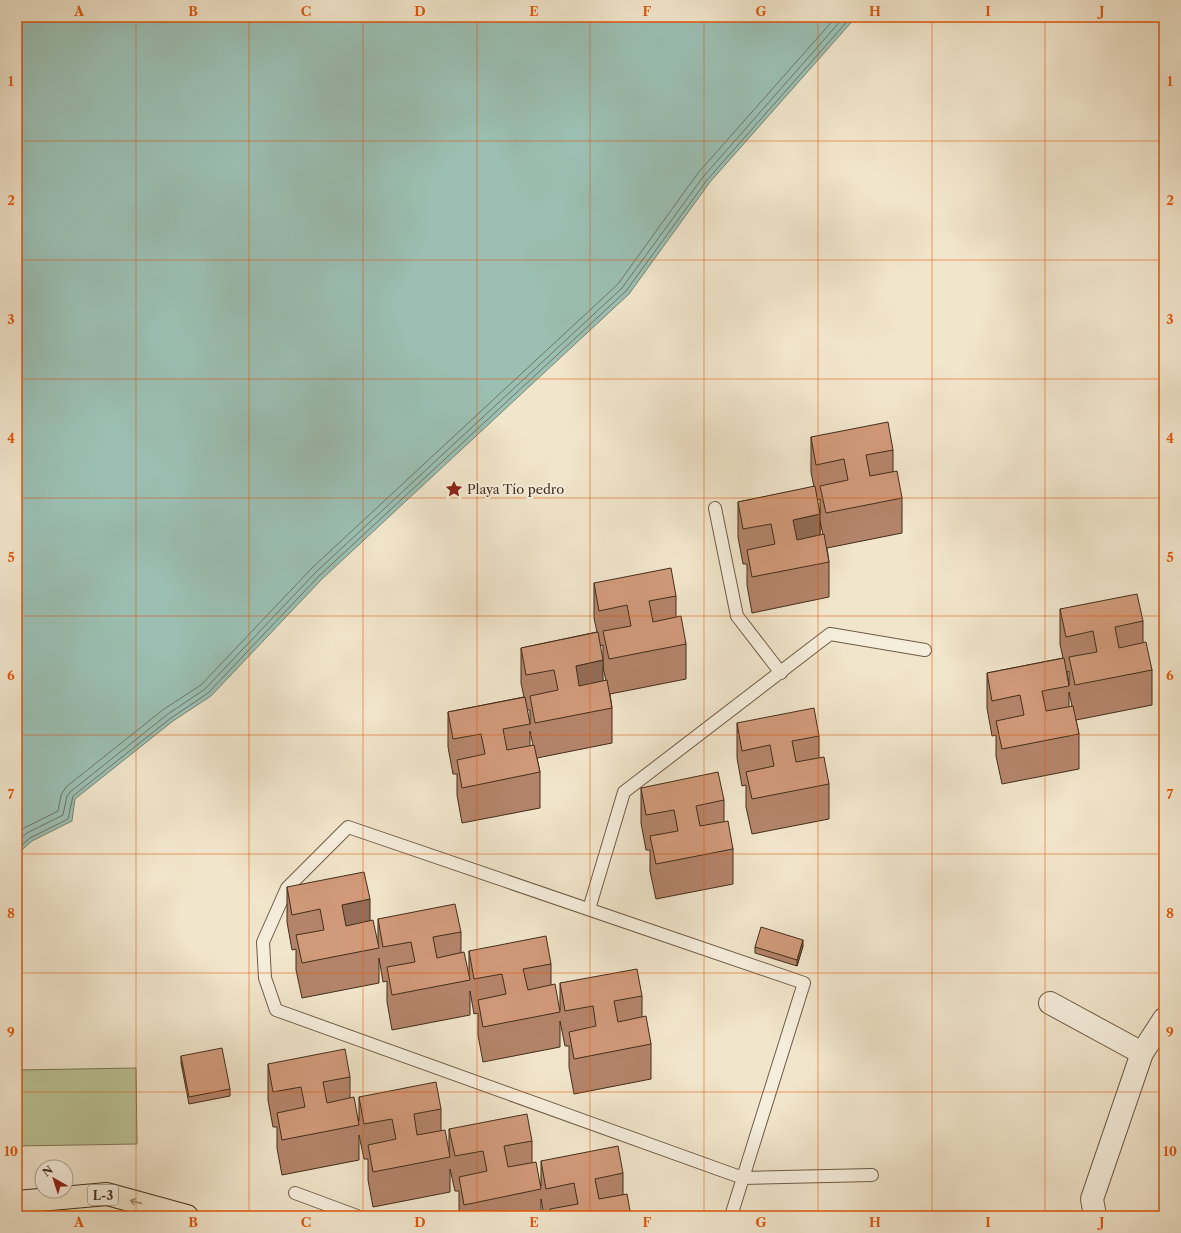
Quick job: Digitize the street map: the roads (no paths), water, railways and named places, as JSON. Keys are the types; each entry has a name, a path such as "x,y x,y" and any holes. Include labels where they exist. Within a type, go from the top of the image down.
{"main road":[{"name":"L-3","path":"17,1202 107,1194 187,1216"}],"street":[{"path":"1050,1003 1142,1054"},
{"path":"1095,1216 1092,1199 1142,1054 1164,1019"}],"lane":[{"path":"715,508 737,616 781,673"},
{"path":"589,909 624,792 830,634 925,650"},
{"path":"731,1216 743,1178 804,983 348,827 286,888 263,942 265,978 276,1010 743,1178 872,1175"},
{"path":"295,1193 357,1216"}],"water":[{"path":"17,17 856,17 710,182 629,294 322,579 211,696 173,721 75,799 72,821 32,841 17,854"}],"place":[{"name":"Playa Tío pedro","path":"454,489"}]}
